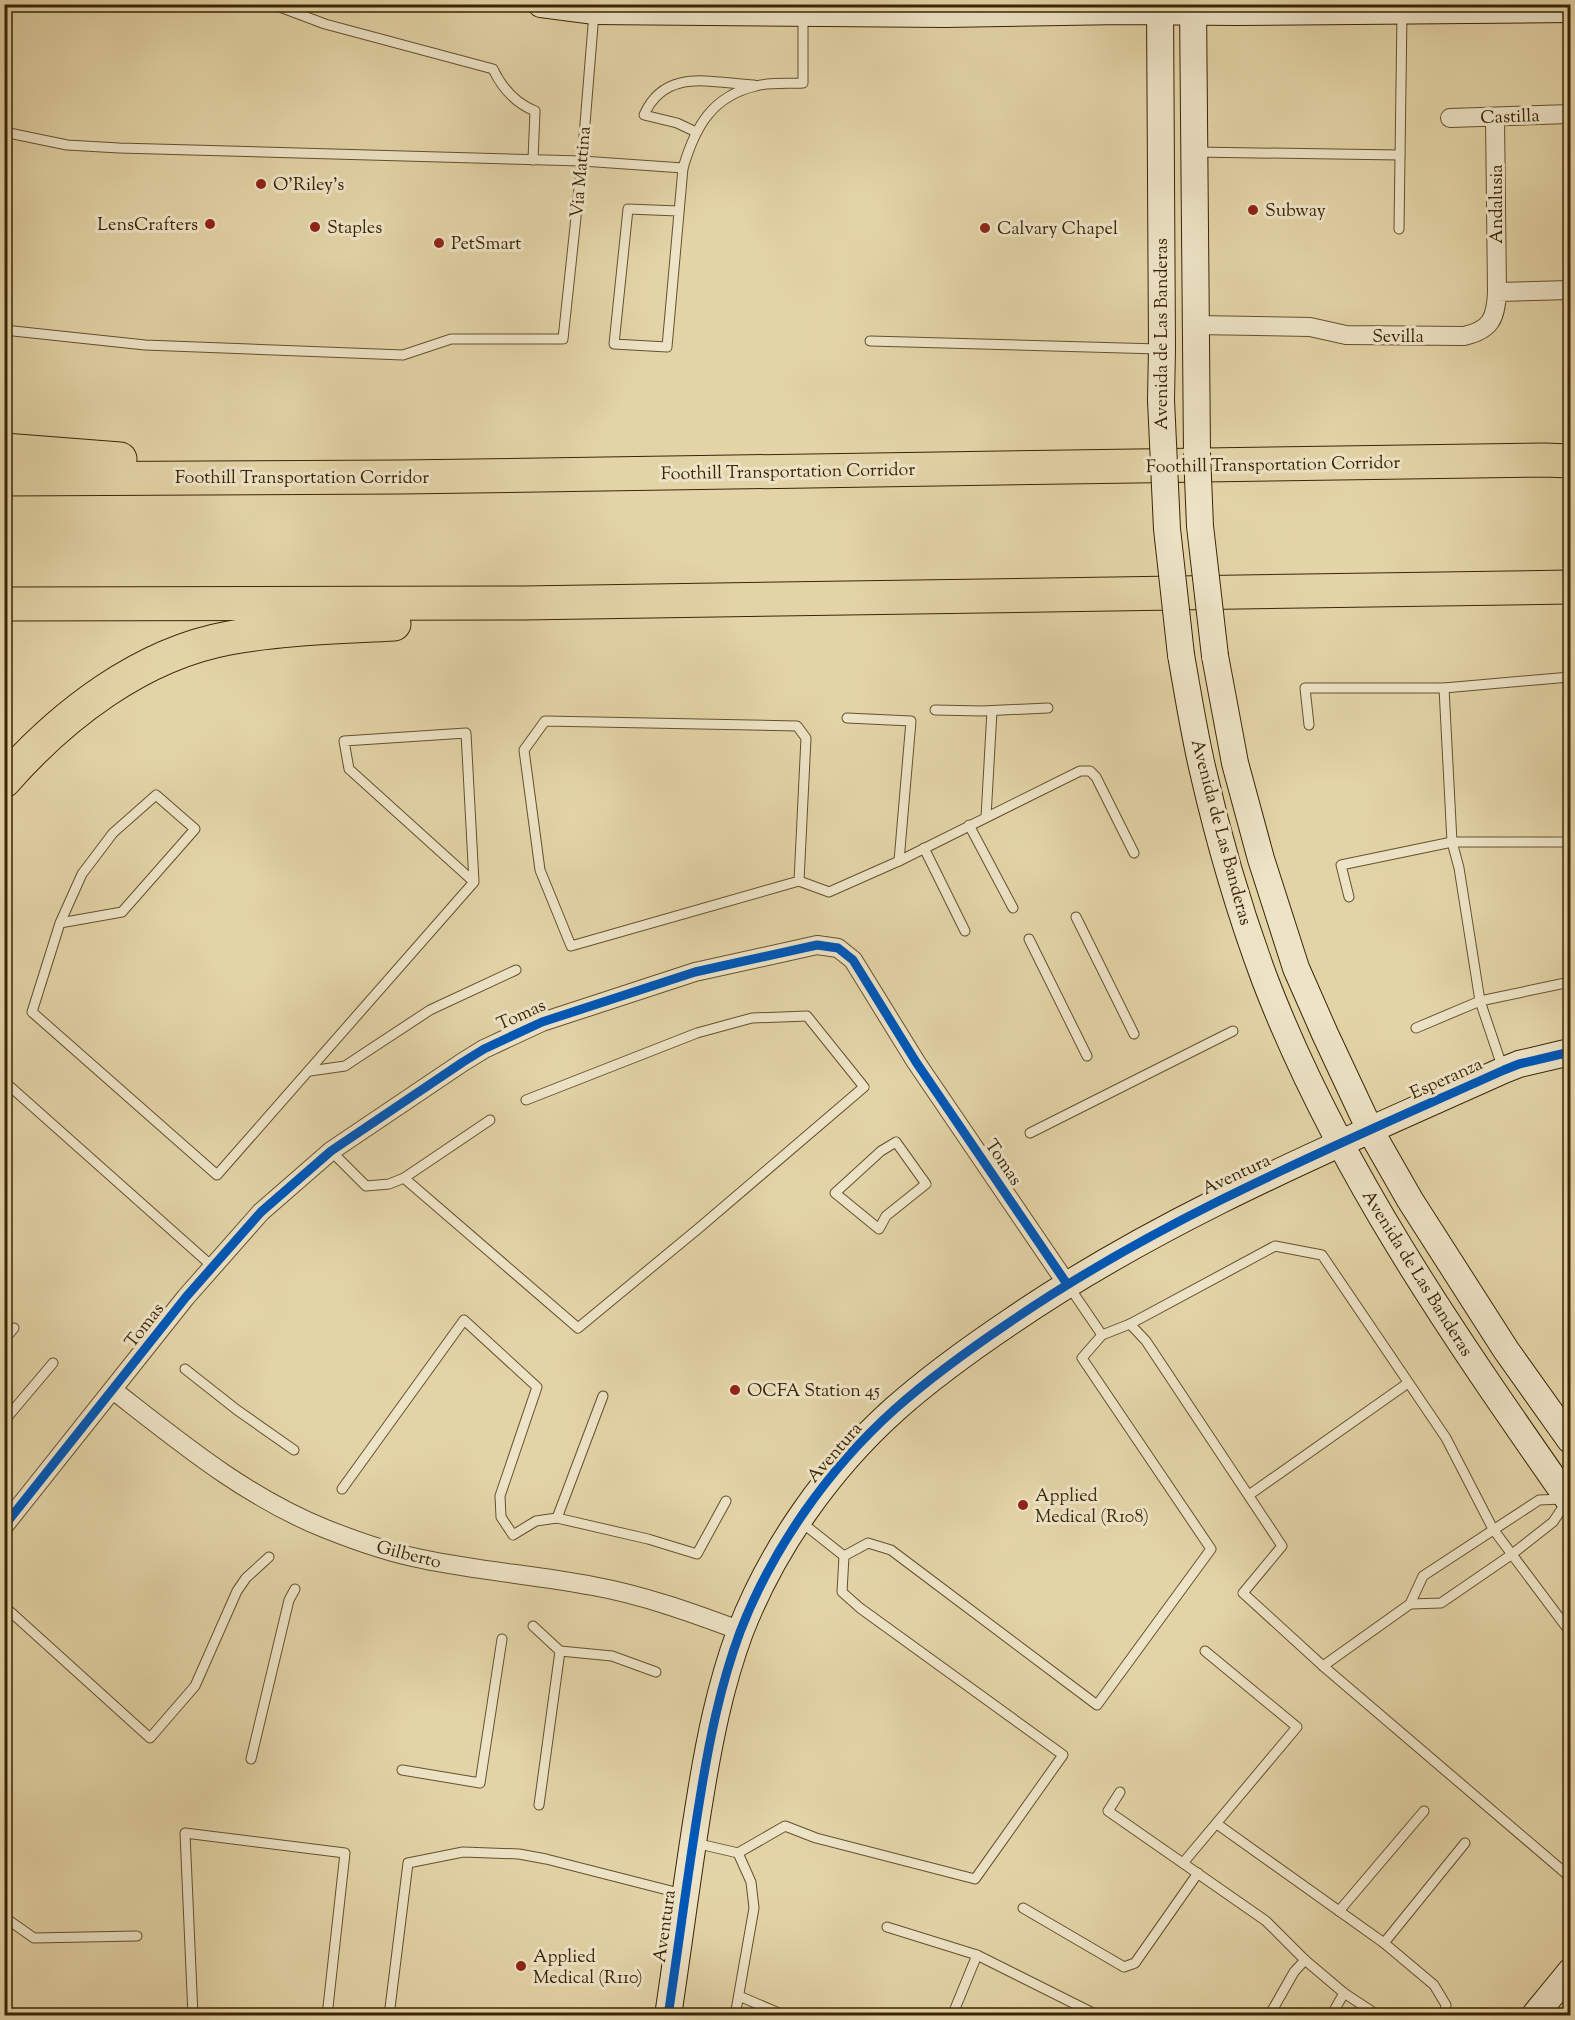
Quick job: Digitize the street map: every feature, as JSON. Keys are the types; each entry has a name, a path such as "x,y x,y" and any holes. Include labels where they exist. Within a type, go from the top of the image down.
{"highway":[{"path":"4,450 187,464 374,466 401,477"},
{"name":"Foothill Transportation Corridor","path":"4,479 401,477 1562,459"},
{"path":"4,604 523,603 1570,587"},
{"path":"4,781 47,737 94,699 157,662 195,646 228,638 273,632 473,619 523,603"}],"main road":[{"path":"542,4 595,8 967,14 1160,8 1570,9"},
{"name":"Avenida de Las Banderas","path":"1160,8 1161,400 1167,529 1181,655 1203,771 1241,909 1266,980 1340,1144 1381,1217 1434,1300 1569,1500"},
{"name":"Avenida de Las Banderas","path":"1193,8 1200,526 1215,656 1235,763 1273,898 1296,968 1370,1130 1410,1200 1462,1282 1506,1350 1570,1440"},
{"path":"1162,349 1197,351"},
{"name":"Esperanza","path":"1340,1144 1504,1070 1519,1064 1570,1052"},
{"name":"Aventura","path":"669,2016 692,1842 710,1738 720,1696 741,1631 762,1582 799,1521 837,1470 893,1411 931,1379 1067,1284 1201,1209 1340,1144"},
{"path":"1534,2016 1570,1972"}],"street":[{"name":"Castilla","path":"1450,118 1570,114"},
{"name":"Andalusia","path":"1496,117 1497,292"},
{"path":"1497,292 1570,290"},
{"name":"Sevilla","path":"1196,325 1310,327 1346,335 1464,336 1478,333 1490,323 1496,312 1497,292"},
{"name":"Tomas","path":"4,1526 186,1297 261,1212 331,1151 484,1049 542,1022 695,972 818,945 838,948 853,960 916,1062 1067,1284"},
{"name":"Gilberto","path":"113,1390 208,1464 276,1505 326,1529 421,1559 595,1586 694,1614 741,1631"}],"lane":[{"path":"272,4 325,24 493,69 498,80 516,101 535,111 533,160"},
{"path":"1399,229 1402,7"},
{"name":"Via Mattina","path":"4,330 145,345 403,355 451,339 563,339 595,8"},
{"path":"696,132 677,123 644,115 649,104 659,93 674,84 688,80 757,86 803,83 803,12"},
{"path":"678,211 628,209 614,344 667,347 683,168 696,132 704,118 729,96 757,86"},
{"path":"4,132 67,145 119,148 582,161 683,168"},
{"path":"1194,152 1400,155"},
{"path":"870,341 1162,349"},
{"path":"1309,725 1305,688 1444,688 1570,677"},
{"path":"1444,688 1452,842 1459,868 1480,1001 1504,1070"},
{"path":"935,710 992,711 1048,708"},
{"path":"986,817 992,711"},
{"path":"847,718 911,721 899,861"},
{"path":"799,882 806,738 797,726 545,721 524,750 540,870 571,946 799,882 829,892 899,861 1080,771 1089,771 1096,777 1134,853"},
{"path":"60,923 122,912 195,829 156,795 113,833 82,874 60,923 32,1012 217,1175 474,882 466,734 344,741 349,769 474,882"},
{"path":"969,825 1013,908"},
{"path":"1349,897 1341,866 1452,842 1570,842"},
{"path":"924,848 965,932"},
{"path":"1076,917 1134,1034"},
{"path":"1029,939 1088,1056"},
{"path":"310,1071 345,1066 430,1010 516,970"},
{"path":"1416,1028 1480,1001 1570,982"},
{"path":"404,1178 578,1328 864,1087 807,1016 752,1018 697,1033 526,1100"},
{"path":"1030,1133 1233,1031"},
{"path":"5,1082 213,1267"},
{"path":"331,1151 366,1186 389,1184 404,1178 490,1120"},
{"path":"896,1142 926,1184 886,1216 879,1229 836,1193 881,1151 896,1142"},
{"path":"844,1556 868,1543 891,1550 1097,1705 1210,1549 1082,1358 1102,1335 1130,1324 1275,1246 1322,1255 1446,1438 1493,1529 1570,1632"},
{"path":"1067,1284 1102,1335"},
{"path":"342,1489 464,1320 537,1387 500,1496 501,1517 513,1535 536,1521 557,1518 648,1539 697,1554 726,1501"},
{"path":"1130,1324 1146,1341 1282,1546 1243,1593 1323,1666 1570,1877"},
{"path":"4,1340 14,1328"},
{"path":"4,1421 53,1363"},
{"path":"185,1369 237,1410 294,1450"},
{"path":"1249,1495 1408,1383"},
{"path":"557,1518 603,1396"},
{"path":"1323,1666 1410,1604 1423,1576 1539,1500 1569,1500"},
{"path":"1410,1604 1442,1603 1511,1555 1553,1522 1569,1500"},
{"path":"799,1521 844,1556"},
{"path":"692,1842 738,1853 785,1826 816,1838 975,1879 1063,1755 860,1608 842,1592 844,1556"},
{"path":"4,1606 150,1738 195,1686 237,1591 246,1578 269,1557"},
{"path":"251,1759 289,1600 295,1589"},
{"path":"533,1626 560,1652 612,1656 656,1672"},
{"path":"402,1770 480,1783 502,1639"},
{"path":"1183,1863 1297,1727 1205,1651"},
{"path":"539,1805 560,1652"},
{"path":"1120,1792 1108,1811 1266,1922 1305,1960 1344,1993 1379,2016"},
{"path":"1339,1911 1424,1811"},
{"path":"1217,1824 1384,1943 1434,1985 1446,2005 1443,2016"},
{"path":"193,2016 185,1833 345,1853 327,2016"},
{"path":"1384,1943 1465,1843"},
{"path":"389,2016 408,1863 463,1851 519,1854 685,1895"},
{"path":"735,2016 754,1908 751,1882 738,1853"},
{"path":"1023,1908 1124,1967 1135,1963 1198,1874"},
{"path":"4,1917 34,1938 137,1936"},
{"path":"887,1927 977,1955 1099,2016"},
{"path":"952,2016 977,1955"},
{"path":"1269,2016 1294,1972 1305,1960"},
{"path":"1331,2016 1344,1993"},
{"path":"739,1996 786,2016"}],"cycle path":[{"path":"4,1526 186,1297 261,1212 331,1151 484,1049 542,1022 695,972 817,945 838,948 853,960 916,1062 1067,1284"},
{"path":"668,2016 703,1777 716,1714 733,1652 753,1601 785,1541 825,1484 870,1432 923,1386 980,1342 1068,1284 1128,1249 1189,1216 1314,1155 1504,1070 1519,1064 1570,1052"}],"place":[{"name":"O'Riley's","path":"261,184"},
{"name":"Subway","path":"1253,210"},
{"name":"LensCrafters","path":"210,224"},
{"name":"Staples","path":"315,227"},
{"name":"Calvary Chapel","path":"985,228"},
{"name":"PetSmart","path":"439,243"},
{"name":"OCFA Station 45","path":"735,1390"},
{"name":"Applied Medical (R108)","path":"1023,1505"},
{"name":"Applied Medical (R110)","path":"521,1966"}]}
